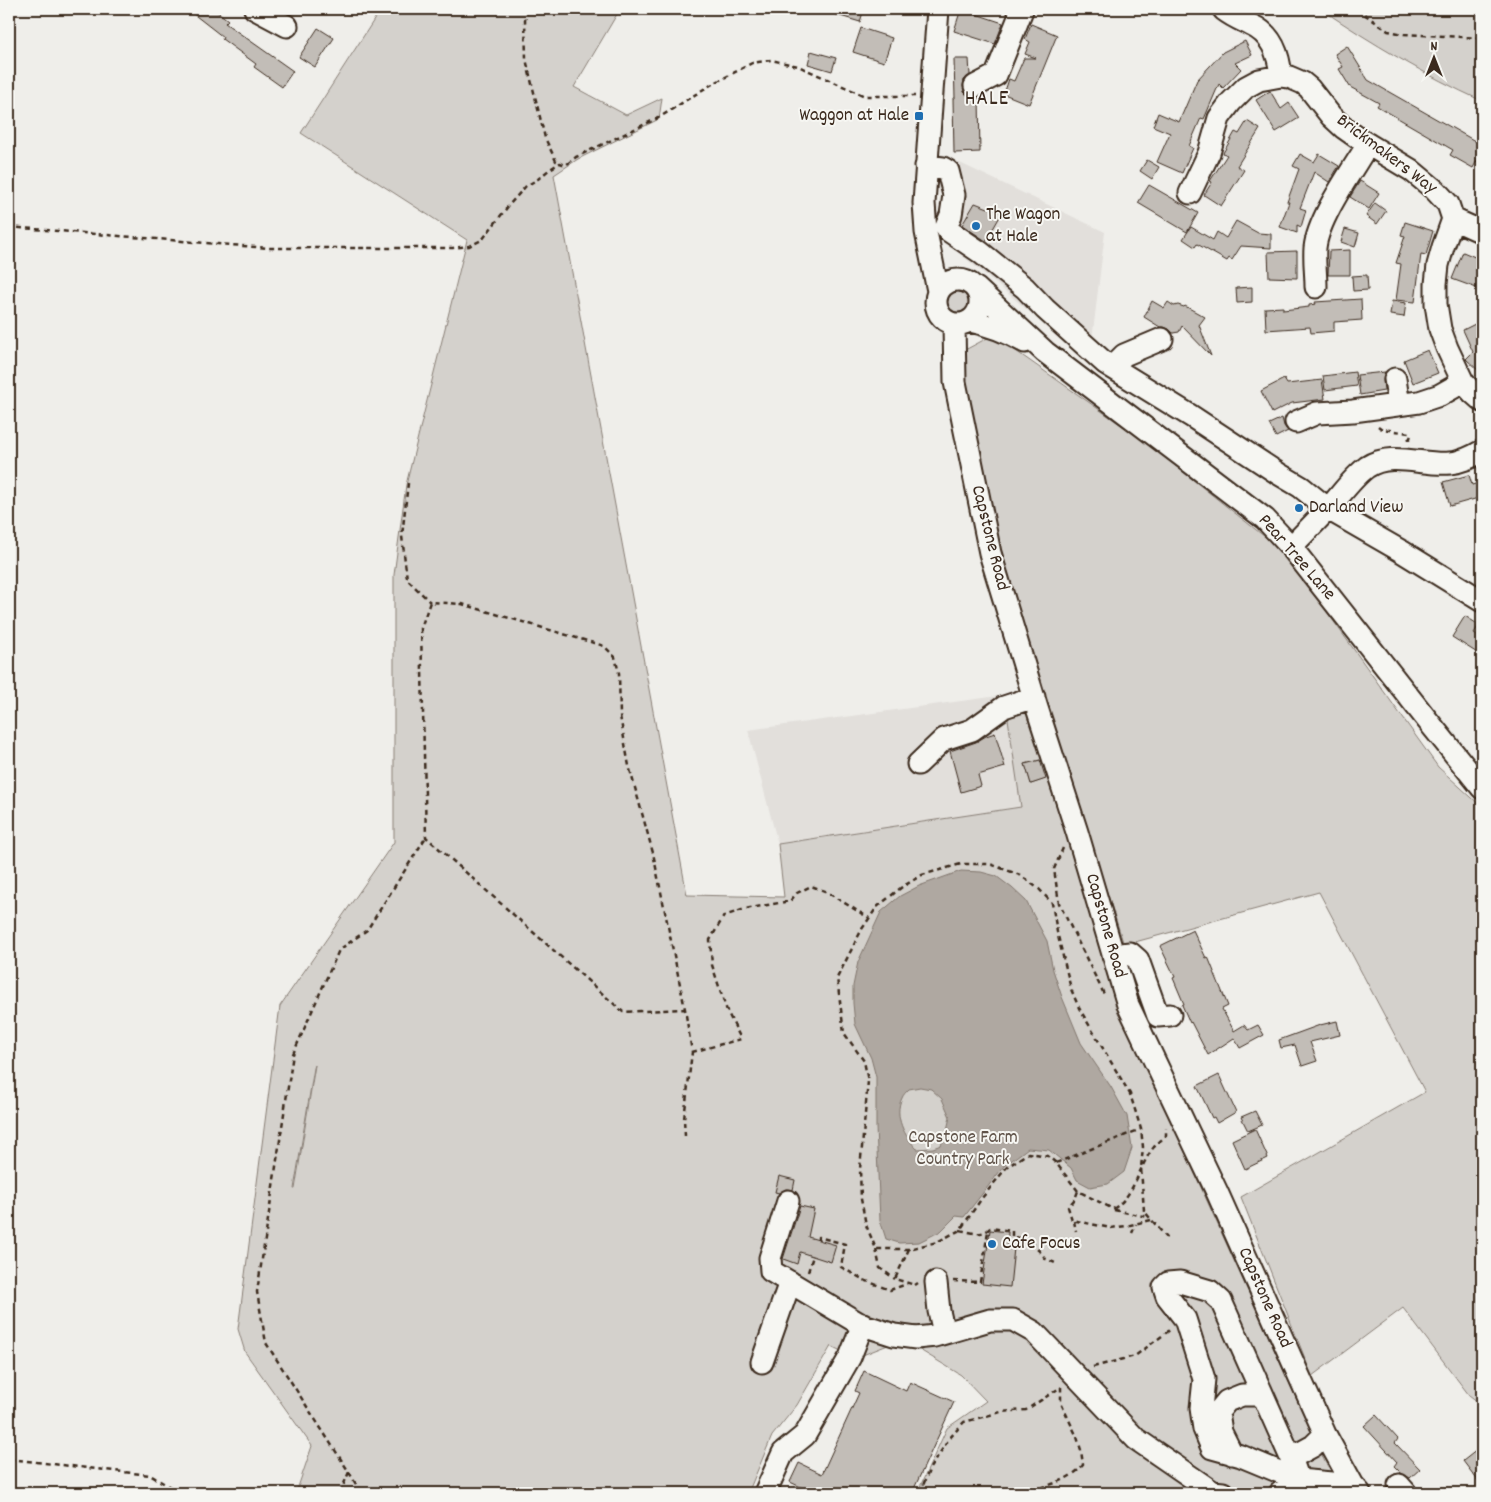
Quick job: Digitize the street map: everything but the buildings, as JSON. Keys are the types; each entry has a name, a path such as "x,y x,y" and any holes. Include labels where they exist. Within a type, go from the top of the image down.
{"street":[{"path":"255,9 286,26"},
{"path":"938,9 924,203 926,232 938,291"},
{"path":"974,86 996,75 1022,10 1018,9"},
{"path":"1190,193 1209,153 1219,118 1246,87 1259,80 1281,76 1279,59 1256,16 1235,18 1224,10"},
{"name":"Brickmakers Way","path":"1281,76 1296,79 1306,85 1340,124 1368,144 1411,170 1435,190 1448,204 1453,219"},
{"path":"1316,287 1315,248 1319,234 1326,215 1368,144"},
{"path":"926,166 943,168 948,171 954,195 952,214 946,227 949,231 980,252 1024,288 1106,363 1301,487 1328,509 1482,601"},
{"path":"1482,232 1453,219 1438,265 1436,284 1436,304 1440,328 1447,348 1463,382 1482,401"},
{"path":"926,232 941,251 953,271 970,284 980,294 981,302 976,316 962,322 948,322 938,312 936,305 938,291 942,285 956,279 970,284"},
{"name":"Pear Tree Lane","path":"970,284 1045,352 1265,519 1291,547 1482,788"},
{"name":"Pear Tree Lane","path":"962,322 987,324 1045,352"},
{"name":"Capstone Road","path":"962,322 955,382 990,554 1078,832 1128,1004 1218,1192 1325,1434 1357,1489"},
{"path":"1115,369 1118,361 1124,356 1162,339"},
{"path":"1395,378 1400,405"},
{"path":"1296,422 1317,413 1400,405 1429,400 1463,382"},
{"path":"1291,547 1368,467 1380,462 1395,460 1449,464 1466,460 1482,451"},
{"path":"918,764 944,739 972,730 1004,707 1034,697"},
{"path":"1113,954 1130,953 1138,960 1158,1016 1170,1015"},
{"path":"788,1201 770,1258 771,1271 863,1324 894,1335 916,1338 944,1333 990,1320 1013,1320 1034,1332 1136,1439 1213,1492 1223,1493"},
{"path":"762,1362 790,1282"},
{"path":"936,1282 939,1311 944,1333"},
{"path":"1180,1282 1210,1291 1221,1301 1305,1487 1232,1454 1212,1448 1204,1429 1202,1408 1204,1379 1185,1319 1167,1296 1164,1287 1168,1283 1180,1282"},
{"path":"765,1493 783,1453 805,1435 850,1357 863,1324"},
{"path":"1232,1454 1221,1432 1218,1412 1227,1401 1242,1395 1263,1395"},
{"path":"1291,1458 1313,1446 1325,1434"},
{"path":"1280,1493 1305,1487 1357,1489"}],"path":[{"path":"528,9 525,20 526,59 545,138 556,161 566,165 576,157 660,117 707,87 752,62 771,60 798,66 865,96 932,97"},
{"path":"1357,9 1388,31 1404,34 1482,38"},
{"path":"9,227 268,248 453,248 470,246 482,240 508,205 526,186 560,163"},
{"path":"408,483 402,536 408,579 430,602 462,604 604,646 615,657 620,673 620,716 629,766 653,853 692,1052 684,1119 685,1136"},
{"path":"361,1493 266,1343 257,1292 293,1054 338,950 367,930 426,837 420,628 430,602"},
{"path":"1078,832 1062,848 1054,869 1059,903 1073,934 1095,972 1105,996"},
{"path":"426,837 623,1012 685,1009"},
{"path":"895,1279 880,1268 876,1249 866,1225 861,1199 860,1169 868,1081 864,1061 844,1033 837,978 862,929 877,907 922,874 960,864 990,864 1020,874 1039,888 1052,903 1071,988 1079,1008 1130,1094 1141,1129 1144,1211 1167,1238"},
{"path":"692,1052 741,1039 727,1011 712,965 710,940 724,916 745,909 790,901 798,893 811,886 825,890 869,918"},
{"path":"1113,1209 1119,1206 1132,1187 1154,1147 1166,1136 1166,1122"},
{"path":"1056,1163 1141,1129"},
{"path":"876,1249 909,1249 937,1242 960,1230 982,1198 1007,1167 1028,1153 1048,1156 1056,1163 1078,1191 1113,1209 1149,1217"},
{"path":"1076,1231 1068,1207 1075,1199 1078,1191"},
{"path":"1074,1221 1110,1228 1152,1220"},
{"path":"1132,1234 1136,1224"},
{"path":"960,1230 976,1234 988,1232 990,1228 1012,1231 1012,1237 1029,1239 1046,1259 1055,1263"},
{"path":"818,1240 818,1237 845,1244 842,1268 864,1280 890,1290 908,1283"},
{"path":"1076,1377 1082,1370 1135,1356 1185,1319"},
{"path":"920,1493 930,1468 949,1439 964,1422 1001,1412 1026,1410 1061,1387 1061,1402 1077,1436 1083,1465 1077,1473 1064,1480 1024,1493"},
{"path":"9,1459 150,1475 180,1493"},
{"path":"340,1493 349,1472"}],"shaded area":[{"path":"941,154 1105,232 1092,340 1072,347 947,243"},
{"path":"1028,692 1007,712 1022,807 778,844 748,730"},
{"path":"961,871 981,872 996,876 1026,901 1047,941 1053,970 1062,997 1081,1043 1111,1087 1127,1116 1132,1148 1124,1172 1108,1184 1090,1187 1077,1180 1071,1168 1049,1150 1028,1148 1004,1166 964,1217 956,1216 941,1231 919,1242 899,1243 886,1239 880,1220 876,1077 871,1058 855,1024 853,986 858,962 881,912 900,896 919,886","holes":["920,1087 931,1089 942,1099 950,1117 941,1145 933,1148 917,1149 908,1138 902,1126 899,1112 900,1105 903,1096 909,1089"]}],"green space":[{"name":"Capstone Farm Country Park","path":"381,9 620,9 574,87 626,115 662,98 659,119 578,159 554,175 687,895 784,897 778,844 1021,807 1007,712 1032,703 1120,1008 1325,1462 1346,1493 917,1493 947,1428 986,1401 961,1375 910,1344 898,1341 855,1358 831,1346 797,1405 772,1436 748,1493 296,1493 312,1446 245,1352 238,1329 280,1006 394,842 394,575 406,485 467,240 301,133","holes":["1040,760 1045,779 1031,784 1025,764","315,1065 295,1189 294,1189 314,1068"]},
{"path":"1321,9 1482,9 1482,101 1440,81"},
{"path":"956,289 965,293 969,302 965,311 956,315 947,311 943,302 947,293"},
{"path":"993,335 1144,441 1284,552 1438,767 1482,807 1482,1405 1469,1395 1403,1308 1312,1376 1241,1197 1425,1092 1319,892 1124,945 1010,590 962,394 965,350"}],"place":[{"name":"Waggon at Hale","path":"919,116"},
{"name":"The Wagon at Hale","path":"976,226"},
{"name":"Darland View","path":"1299,508"},
{"name":"Cafe Focus","path":"992,1244"}],"district":[{"name":"HALE","path":"987,100"}]}
